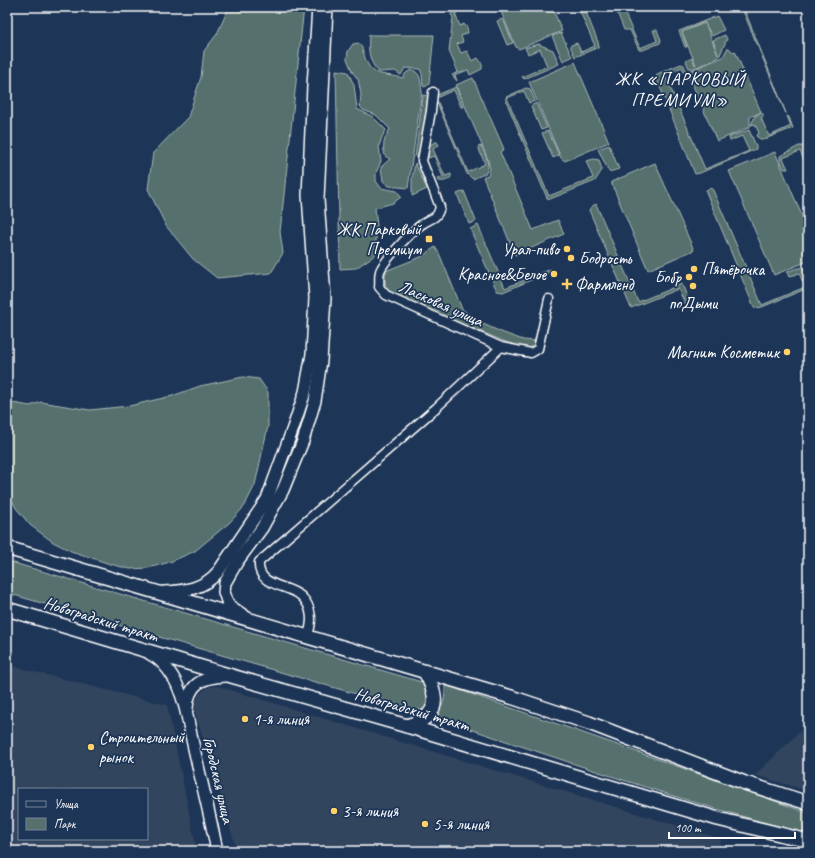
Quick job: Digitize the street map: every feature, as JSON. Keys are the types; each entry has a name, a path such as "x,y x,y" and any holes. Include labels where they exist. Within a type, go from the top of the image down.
{"main road":[{"path":"157,592 183,592 211,579 218,572 267,499 305,392 312,354 315,298 308,195 318,7"},
{"path":"248,618 230,606 224,592 225,583 237,562 262,528 283,490 303,441 315,401 321,361 325,298 318,199 327,7"},
{"path":"7,548 511,697 589,723 745,783 808,803"},
{"name":"Новоградский тракт","path":"7,609 718,819 808,841"},
{"path":"145,651 157,657 174,677 187,716"},
{"path":"407,726 423,720 432,710 436,697 432,684 425,672"},
{"path":"187,716 187,700 191,689 199,682 212,676 228,675"},
{"name":"Городская улица","path":"187,716 217,851"}],"street":[{"name":"Ласковая улица","path":"433,92 422,161 440,207 438,214 434,218 423,223 394,252 380,270 379,287 386,295 501,347 531,353 538,349 550,298"},
{"path":"307,637 312,620 306,604 301,596 276,585 261,575 258,569 259,562 436,408 501,347"}],"shaded area":[{"name":"Строительный рынок","path":"7,665 167,705 197,851 7,851"},
{"path":"217,686 721,839 719,851 237,851 195,712 195,702 200,693 208,687"},
{"path":"808,724 808,791 755,775"}],"green space":[{"path":"229,7 304,7 280,232 283,253 271,273 217,278 193,259 166,226 148,189 153,153 188,117 201,77 204,51 217,34"},
{"path":"452,7 454,7 457,13 455,14 460,26 464,24 467,27 468,33 461,36 463,42 457,44 461,53 467,51 472,61 478,58 482,66 482,69 470,75 468,70 455,75 457,81 452,75 458,72 449,51 453,17 451,15"},
{"path":"499,7 552,7 562,31 519,49 516,47"},
{"path":"578,7 584,7 599,47 575,57 571,45 577,43 581,52 595,46"},
{"path":"615,7 622,7 640,48 657,41 653,30 657,30 661,40 660,43 643,50 639,50 630,30 624,30"},
{"path":"743,11 745,11 786,114"},
{"path":"717,16 724,30 712,36 704,22 682,32 687,47 685,47 679,31"},
{"path":"503,19 513,43 507,45 497,21"},
{"path":"705,23 718,55 713,40 725,35 727,39 719,57 695,68 689,68 686,61 692,58 696,65 682,32"},
{"path":"561,33 572,57 563,61 552,36"},
{"path":"369,35 434,35 429,84 425,87 423,86 420,69 405,68 401,75 395,71 379,72 375,68 371,59 369,50"},
{"path":"358,43 361,45 367,63 376,73 403,78 406,73 411,70 415,71 419,75 422,91 408,188 389,186 383,181 381,167 390,159 385,156 384,145 390,129 376,115 363,110 360,106 361,94 358,79 353,73 347,59 348,51 353,44"},
{"path":"538,44 553,50 559,64 524,79 522,77 547,66 540,49 528,54 525,48"},
{"path":"729,48 733,52 735,51 761,112 750,117 750,127 717,141 687,72 723,57"},
{"path":"575,62 609,142 565,161 561,158 529,82"},
{"path":"681,64 684,65 689,78 687,79 682,67 665,75 705,169 749,151 742,136 730,141 729,137 749,130 756,149 695,174 656,77 657,74"},
{"path":"336,70 348,72 354,85 357,109 373,117 386,130 379,146 381,161 376,173 376,181 381,188 397,191 401,197 393,203 375,208 377,226 375,255 356,268 340,269"},
{"path":"473,78 504,149 500,152 533,230 558,220 564,234 515,255 483,177 488,175 490,169 487,157 456,85"},
{"path":"456,87 463,107 461,107 454,90 436,98 468,172 485,164 478,147 481,146 488,163 488,167 486,173 473,179 467,174 435,98 435,96"},
{"path":"526,88 530,89 535,101 529,103 524,91 507,98 549,196 593,178 586,161 594,159 599,160 602,170 595,181 550,199 547,198 506,101 506,97"},
{"path":"423,95 428,96 419,161 415,157"},
{"path":"536,103 547,128 541,130 531,106"},
{"path":"762,113 764,116 761,118 769,136 791,126 787,116 789,117 793,128 765,139 760,139 756,136 759,133 755,124 751,125 755,116"},
{"path":"548,131 559,155 553,158 542,133"},
{"path":"435,142 439,145 433,149 445,176 451,174 451,177 448,180 439,181 438,179 443,177 434,156 428,158 428,146"},
{"path":"609,145 619,169 609,172 598,149"},
{"path":"799,146 804,146 808,154 808,170 800,151 783,158 788,169 784,169 780,156"},
{"path":"775,152 808,230 808,261 774,275 729,171"},
{"path":"415,163 427,189 412,196 412,179"},
{"path":"655,163 694,250 648,270 611,182"},
{"path":"712,188 762,305 805,287 799,273 789,277 787,272 794,269 805,269 808,276 808,288 762,307 755,308 706,192 706,190"},
{"path":"464,191 476,221 469,224 457,194"},
{"path":"596,204 638,302 682,284 690,304 686,305 678,289 631,308 589,210"},
{"path":"478,225 505,288 551,269 552,271 503,292 497,291 470,229"},
{"path":"435,247 439,253 462,309 481,323 501,332 523,340 536,341 535,346 529,350 523,349 445,317 388,291 385,280 386,272 388,270 423,256"},
{"path":"243,377 259,379 268,392 268,426 255,485 244,507 229,523 195,551 170,562 148,568 130,569 110,564 71,551 53,542 30,525 16,508 7,491 7,402 30,406 41,402 90,410 129,406 172,396 200,386"},
{"path":"7,561 425,683 430,702 424,709 415,711 7,593"},
{"path":"445,685 808,813 808,834 667,794 434,717 443,702"}],"place":[{"name":"ЖК Парковый Премиум","path":"429,239"},
{"name":"Урал-пиво","path":"567,249"},
{"name":"Бодрость","path":"571,258"},
{"name":"Пятёрочка","path":"694,269"},
{"name":"Красное&Белое","path":"554,274"},
{"name":"Бобр","path":"689,277"},
{"name":"Фармленд","path":"567,284"},
{"name":"поДыми","path":"693,286"},
{"name":"Магнит Косметик","path":"787,352"},
{"name":"1-я линия","path":"245,719"},
{"name":"Строительный рынок","path":"91,747"},
{"name":"3-я линия","path":"334,811"},
{"name":"5-я линия","path":"425,824"}],"district":[{"name":"ЖК «ПАРКОВЫЙ ПРЕМИУМ»","path":"680,89"}]}
